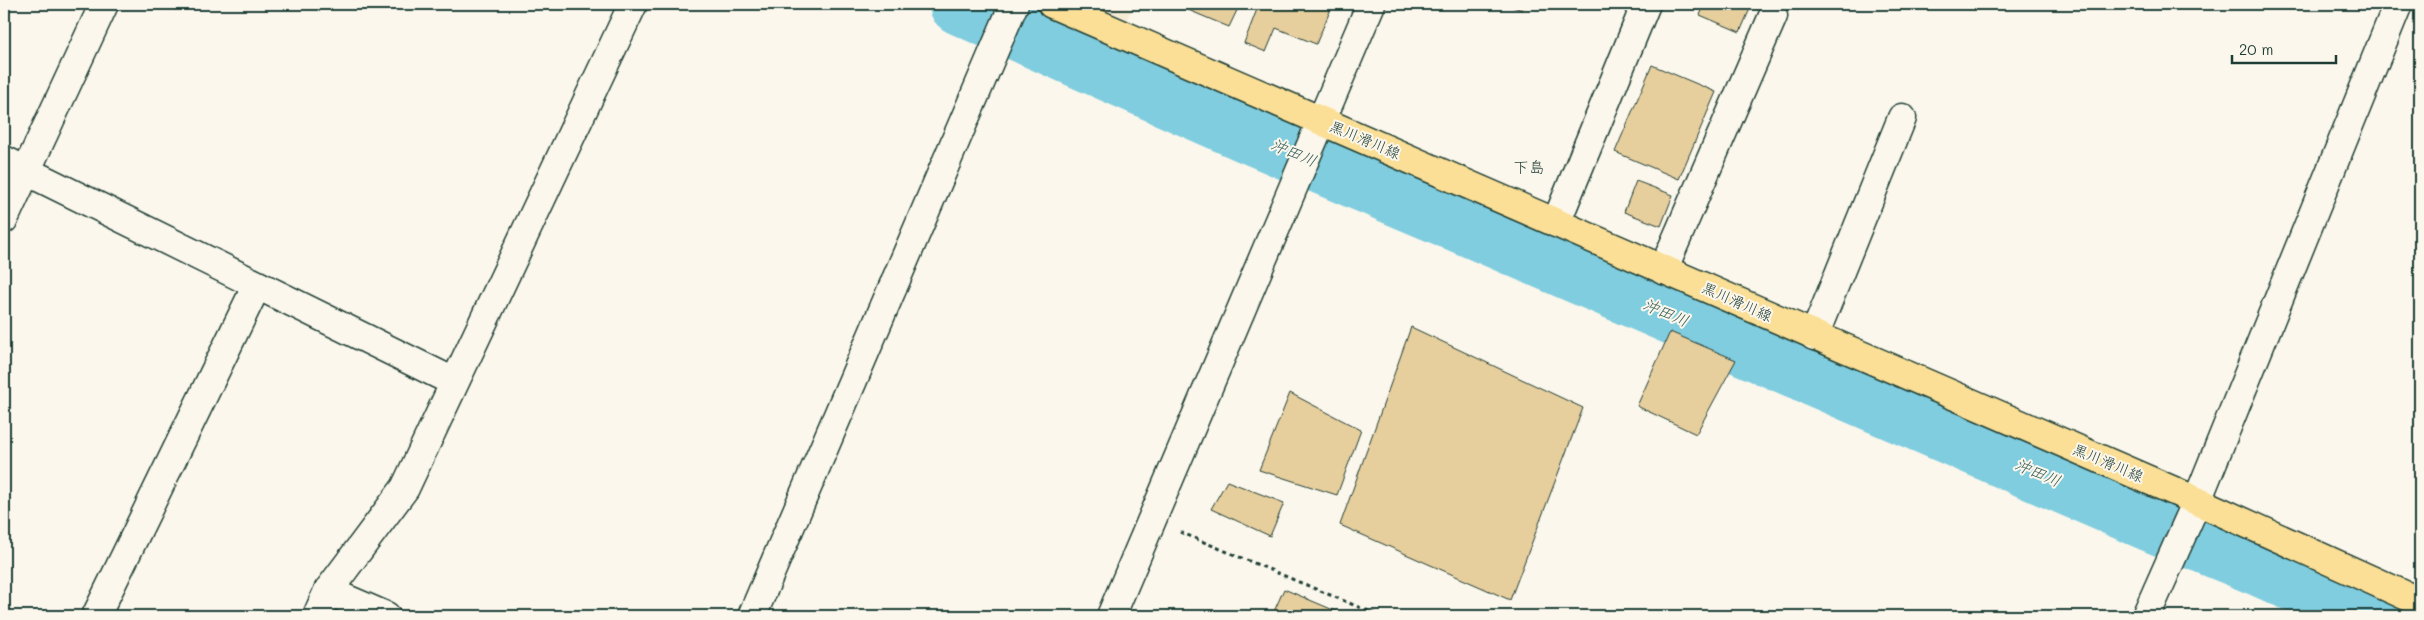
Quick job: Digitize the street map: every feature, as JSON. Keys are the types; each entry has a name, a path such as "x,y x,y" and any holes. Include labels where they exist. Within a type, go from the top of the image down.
{"main road":[{"name":"黒川滑川線","path":"1052,4 2196,501 2420,602"}],"street":[{"path":"4,219 15,165 104,4"},
{"path":"317,616 328,591 406,488 454,382 633,4"},
{"path":"752,616 1014,4"},
{"path":"1111,616 1371,4"},
{"path":"1556,223 1646,4"},
{"path":"2146,616 2196,501 2398,4"},
{"path":"1663,270 1773,16"},
{"path":"1814,336 1902,118"},
{"path":"15,165 454,382"},
{"path":"96,616 257,285"},
{"path":"328,591 386,616"}],"path":[{"path":"1152,520 1380,616"}],"shaded area":[{"path":"1052,4 1134,4 1121,32"}],"building":[{"path":"1174,4 1240,4 1229,27"},
{"path":"1259,4 1333,4 1316,44 1276,28 1266,52 1244,43"},
{"path":"1504,4 1524,4 1522,10"},
{"path":"1705,4 1752,4 1740,32 1700,15"},
{"path":"1652,65 1716,92 1679,179 1615,152"},
{"path":"1636,181 1673,195 1661,226 1624,212"},
{"path":"1411,327 1583,408 1510,600 1340,525"},
{"path":"1670,332 1736,360 1696,434 1637,406"},
{"path":"1290,393 1361,430 1337,495 1259,470"},
{"path":"1227,481 1284,503 1270,536 1211,509"},
{"path":"1284,589 1338,612 1336,616 1272,616"}],"waterway":[{"name":"沖田川","path":"960,4 1248,132 2152,521 2257,564 2373,616"}],"district":[{"name":"下島","path":"1529,167"}]}
